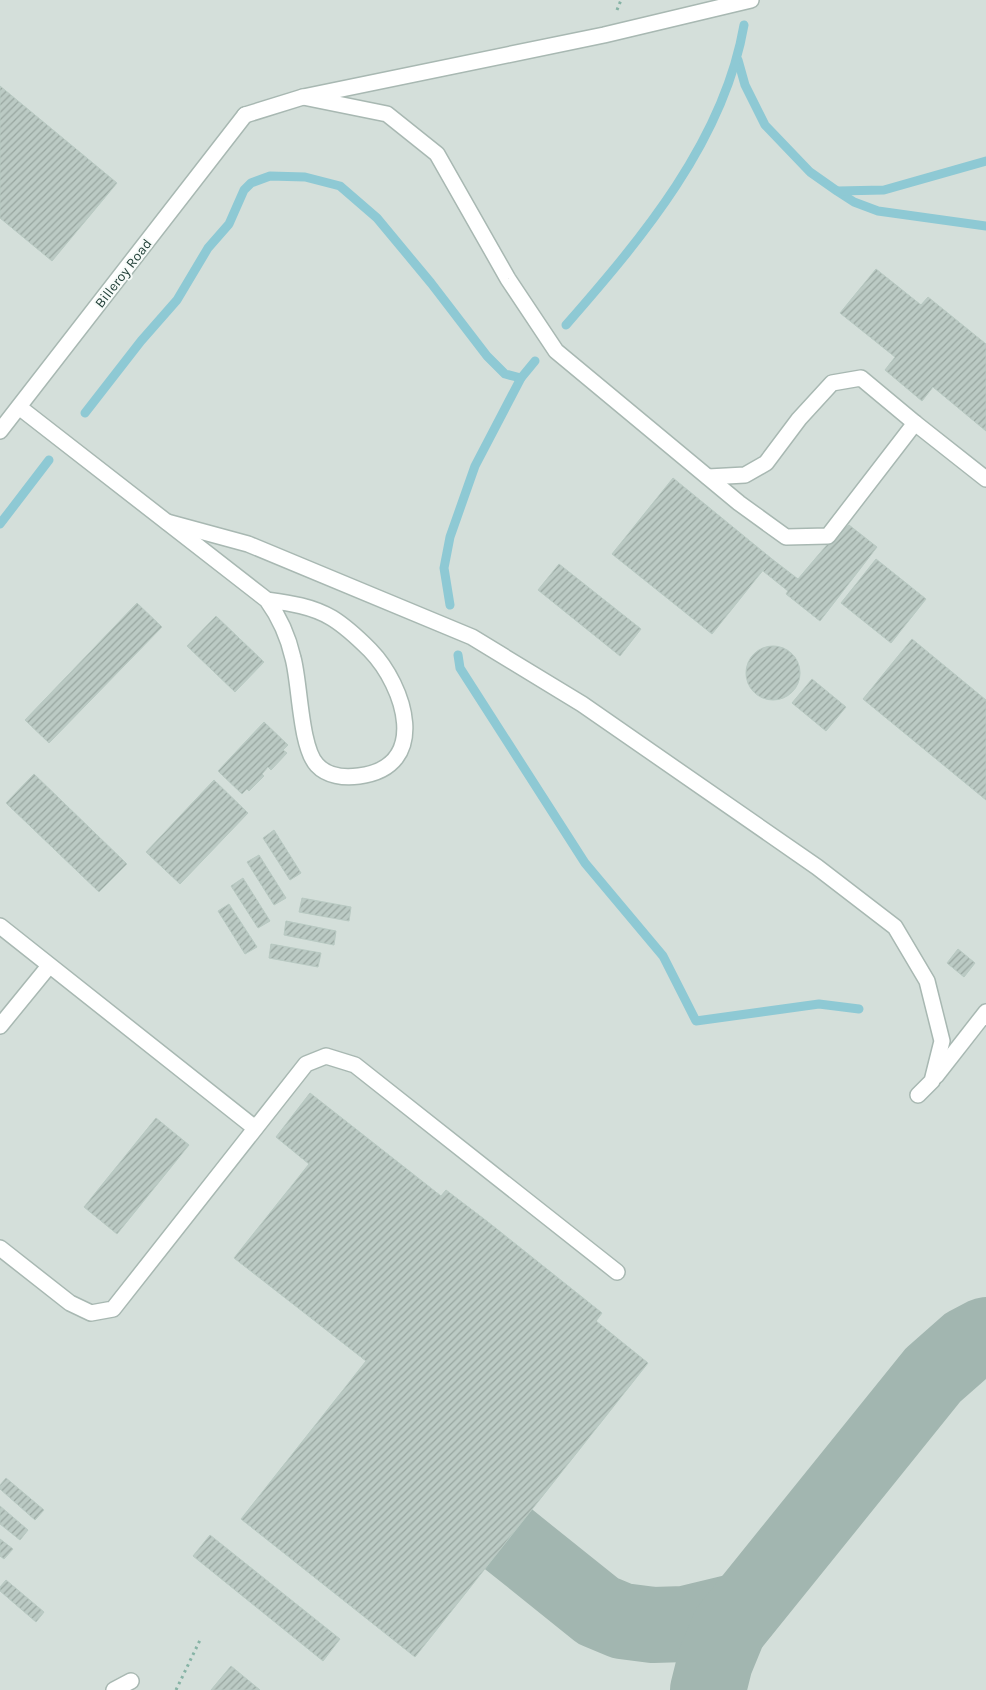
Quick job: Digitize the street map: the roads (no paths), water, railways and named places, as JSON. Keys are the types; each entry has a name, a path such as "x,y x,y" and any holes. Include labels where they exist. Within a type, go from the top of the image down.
{"street":[{"path":"303,97 604,35 751,0"},
{"path":"303,97 387,114 438,154 508,279 556,351 708,478 786,537 828,536 914,423"},
{"name":"Billeroy Road","path":"0,431 245,115 303,97"},
{"path":"708,478 745,475 766,463 799,419 832,383 861,378 986,480"},
{"path":"19,407 267,600 281,620 294,659 308,746 316,764 327,772 346,777 373,774 394,762 404,745 404,717 394,685 371,650 332,618 302,605 267,600"},
{"path":"167,522 248,544 472,637 582,704 817,867 895,927 927,981 942,1041 932,1081"},
{"path":"0,926 255,1128"},
{"path":"0,1026 49,966"},
{"path":"918,1095 932,1081 986,1012"},
{"path":"0,1248 70,1303 92,1313 113,1309 306,1064 326,1056 355,1065 617,1272"},
{"path":"114,1690 131,1682"}],"waterway":[{"path":"566,325 623,258 676,186 699,148 718,109 734,68 744,25"},
{"path":"738,60 745,85 765,125 810,172 837,191 854,202 878,211 986,226"},
{"path":"838,191 884,190 986,161"},
{"path":"85,413 141,341 177,300 208,248 229,224 244,190 251,183 270,176 305,177 340,186 377,218 431,283 487,356 505,374 521,378"},
{"path":"450,605 444,568 450,537 475,466 521,378 535,361"},
{"path":"0,524 49,460"},
{"path":"458,655 460,668 585,863 663,956 696,1021 819,1004 859,1009"}]}
